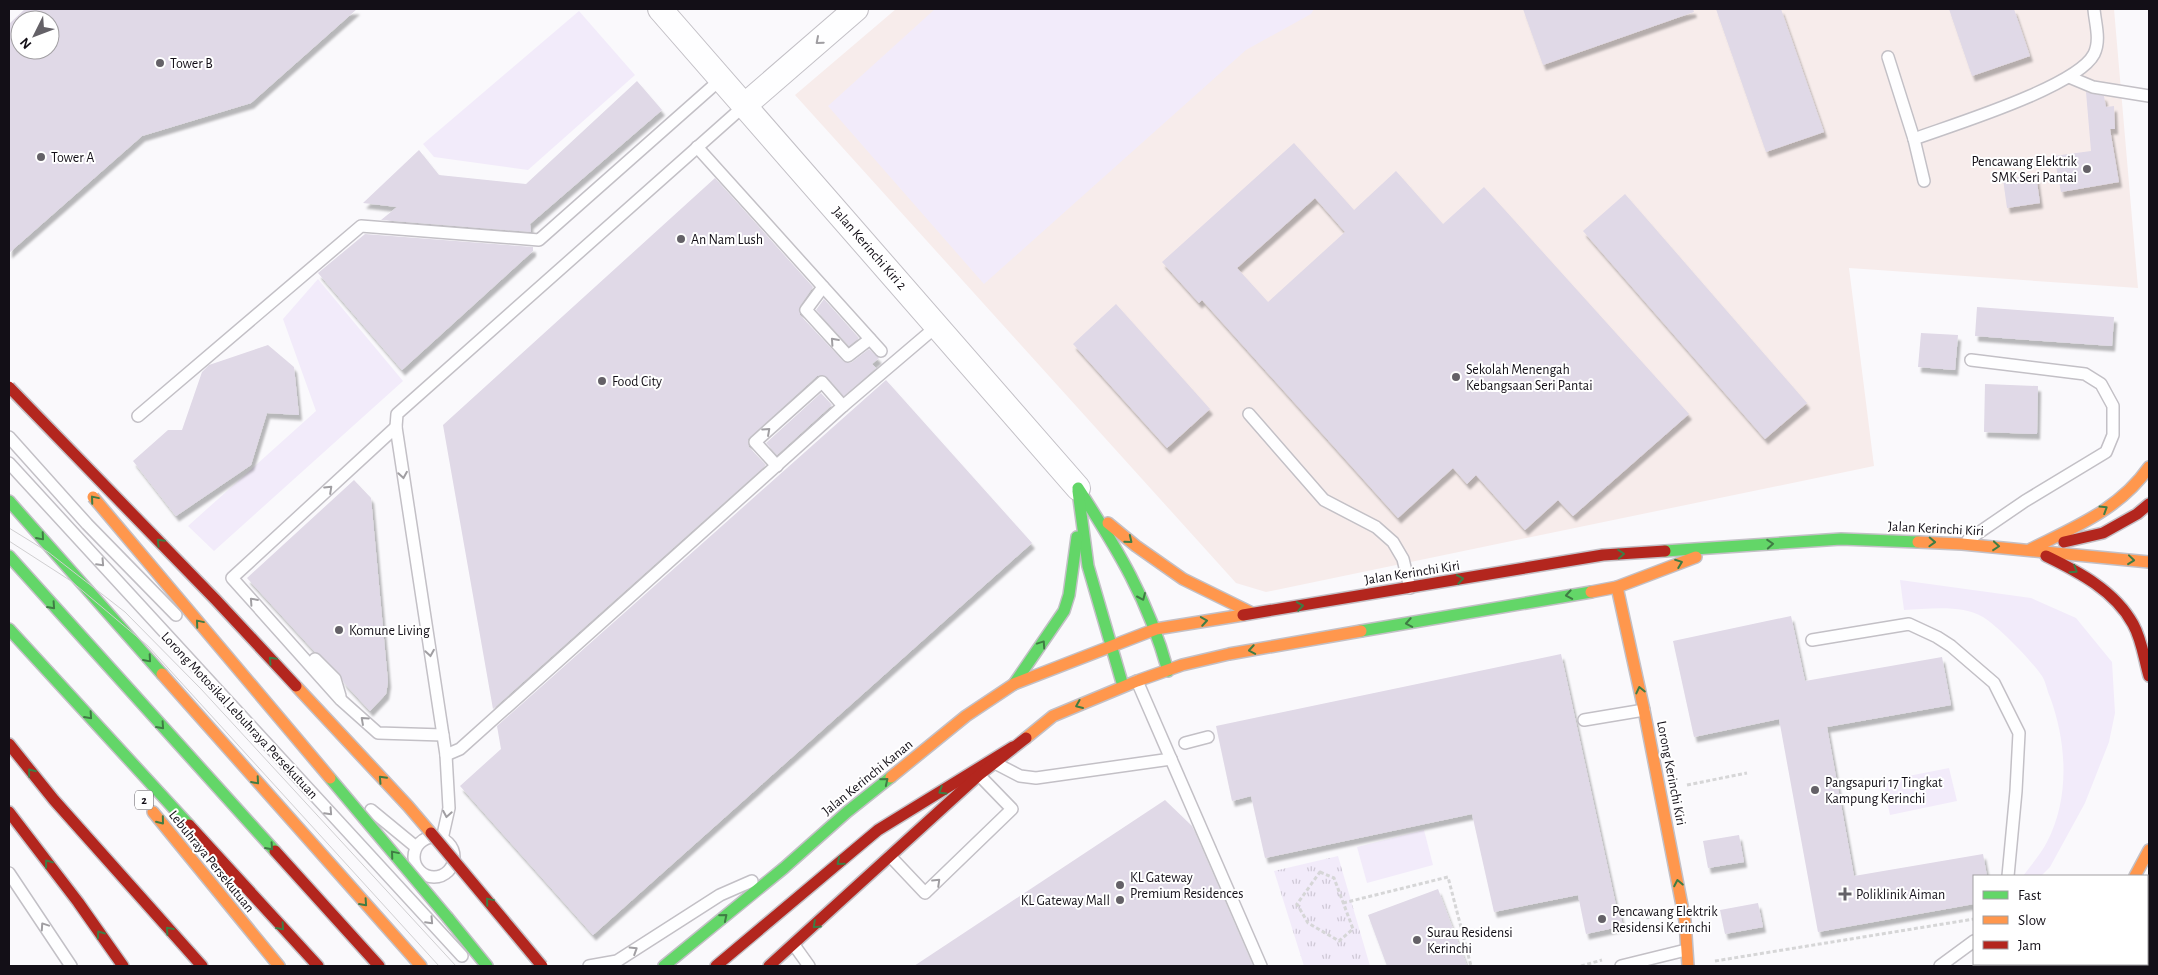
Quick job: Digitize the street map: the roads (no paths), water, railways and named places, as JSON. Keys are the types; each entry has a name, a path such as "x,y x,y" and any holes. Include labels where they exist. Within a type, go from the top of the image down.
{"main road":[{"path":"9,387 215,599 408,806 542,966"},
{"path":"9,398 47,443"},
{"path":"2031,549 2107,508 2138,484 2149,467"},
{"path":"85,488 487,966"},
{"path":"1078,488 1139,590 1156,629 1168,670"},
{"path":"770,966 993,762 1053,716 1124,686 1085,553 1078,488"},
{"path":"9,500 421,966"},
{"path":"2031,549 2103,533 2137,514 2149,504"},
{"path":"1092,509 1136,546 1183,579 1252,614"},
{"path":"1014,684 1064,611 1069,596 1080,517"},
{"name":"Jalan Kerinchi Kiri","path":"1111,646 1156,629 1603,555 1841,539 2031,549 2149,562"},
{"name":"Jalan Kerinchi Kiri","path":"1124,686 1168,670 1228,654 1617,587 1722,547"},
{"path":"2031,549 2066,565 2104,590 2122,608 2133,623 2149,676"},
{"path":"9,556 30,582 379,966"},
{"name":"Lorong Kerinchi Kiri","path":"1617,587 1644,710 1685,921 1688,966"},
{"path":"9,629 318,966"},
{"path":"9,634 90,735"},
{"name":"Jalan Kerinchi Kanan","path":"664,966 784,868 847,812 966,716 1014,684 1111,646"},
{"path":"9,744 54,800 202,966"},
{"path":"716,966 878,830 1013,747"},
{"name":"Lebuhraya Persekutuan","path":"147,804 279,966"},
{"path":"9,812 78,902 123,966"},
{"path":"2136,875 2149,850"},
{"path":"1685,921 1696,966"}],"street":[{"name":"Jalan Kerinchi Kiri 2","path":"660,9 1078,488"},
{"path":"745,105 856,9"}],"lane":[{"path":"1914,139 2047,89 2069,77 2086,64 2095,52 2097,37 2094,9"},
{"path":"1888,56 1914,139 1924,181"},
{"path":"2069,77 2093,87 2149,96"},
{"path":"138,416 361,226 539,240 722,79"},
{"path":"442,839 449,808 446,755 396,427 397,414 745,105"},
{"path":"697,147 881,351"},
{"path":"823,288 806,310 848,356 870,339"},
{"path":"446,755 460,749 843,406 937,326"},
{"path":"1962,544 2025,501 2106,452 2113,435 2113,406 2101,384 2085,374 1971,360"},
{"path":"777,466 755,442 822,382 843,406"},
{"path":"1249,414 1324,500 1376,527 1393,542 1403,559 1410,588"},
{"path":"396,427 232,578 342,700 378,733 442,735"},
{"path":"9,437 87,524 346,790 416,847"},
{"name":"Lorong Motosikal Lebuhraya Persekutuan","path":"9,463 472,966"},
{"path":"1812,640 1909,624 1951,646 1994,683 2019,733 2008,875"},
{"path":"316,658 335,679 342,700"},
{"path":"1137,681 1261,966"},
{"path":"1584,720 1644,710"},
{"path":"1185,743 1208,737"},
{"path":"993,762 1020,776 1036,778 1171,759"},
{"path":"890,856 925,893 1012,809 979,774"},
{"path":"1186,824 1197,819"},
{"path":"453,879 454,854 452,848 442,839 430,837 420,842 416,847 414,860 421,872 434,877 453,879 526,954 551,966"},
{"path":"589,966 617,961 720,895 784,868"},
{"path":"9,873 71,966"},
{"path":"1940,966 1973,942"},
{"path":"794,945 809,966"},
{"path":"1621,966 1686,950"}],"tram line":[{"path":"9,528 48,552 125,612 201,689 456,966"},
{"path":"9,541 71,581 148,646 439,966"}],"place":[{"name":"Tower B","path":"160,63"},
{"name":"Tower A","path":"41,157"},
{"name":"Pencawang Elektrik SMK Seri Pantai","path":"2087,169"},
{"name":"An Nam Lush","path":"681,239"},
{"name":"Sekolah Menengah Kebangsaan Seri Pantai","path":"1456,377"},
{"name":"Food City","path":"602,381"},
{"name":"Komune Living","path":"339,630"},
{"name":"Pangsapuri 17 Tingkat Kampung Kerinchi","path":"1815,790"},
{"name":"KL Gateway Premium Residences","path":"1120,885"},
{"name":"Poliklinik Aiman","path":"1845,894"},
{"name":"KL Gateway Mall","path":"1120,900"},
{"name":"Pencawang Elektrik Residensi Kerinchi","path":"1602,919"},
{"name":"Surau Residensi Kerinchi","path":"1417,940"}]}
